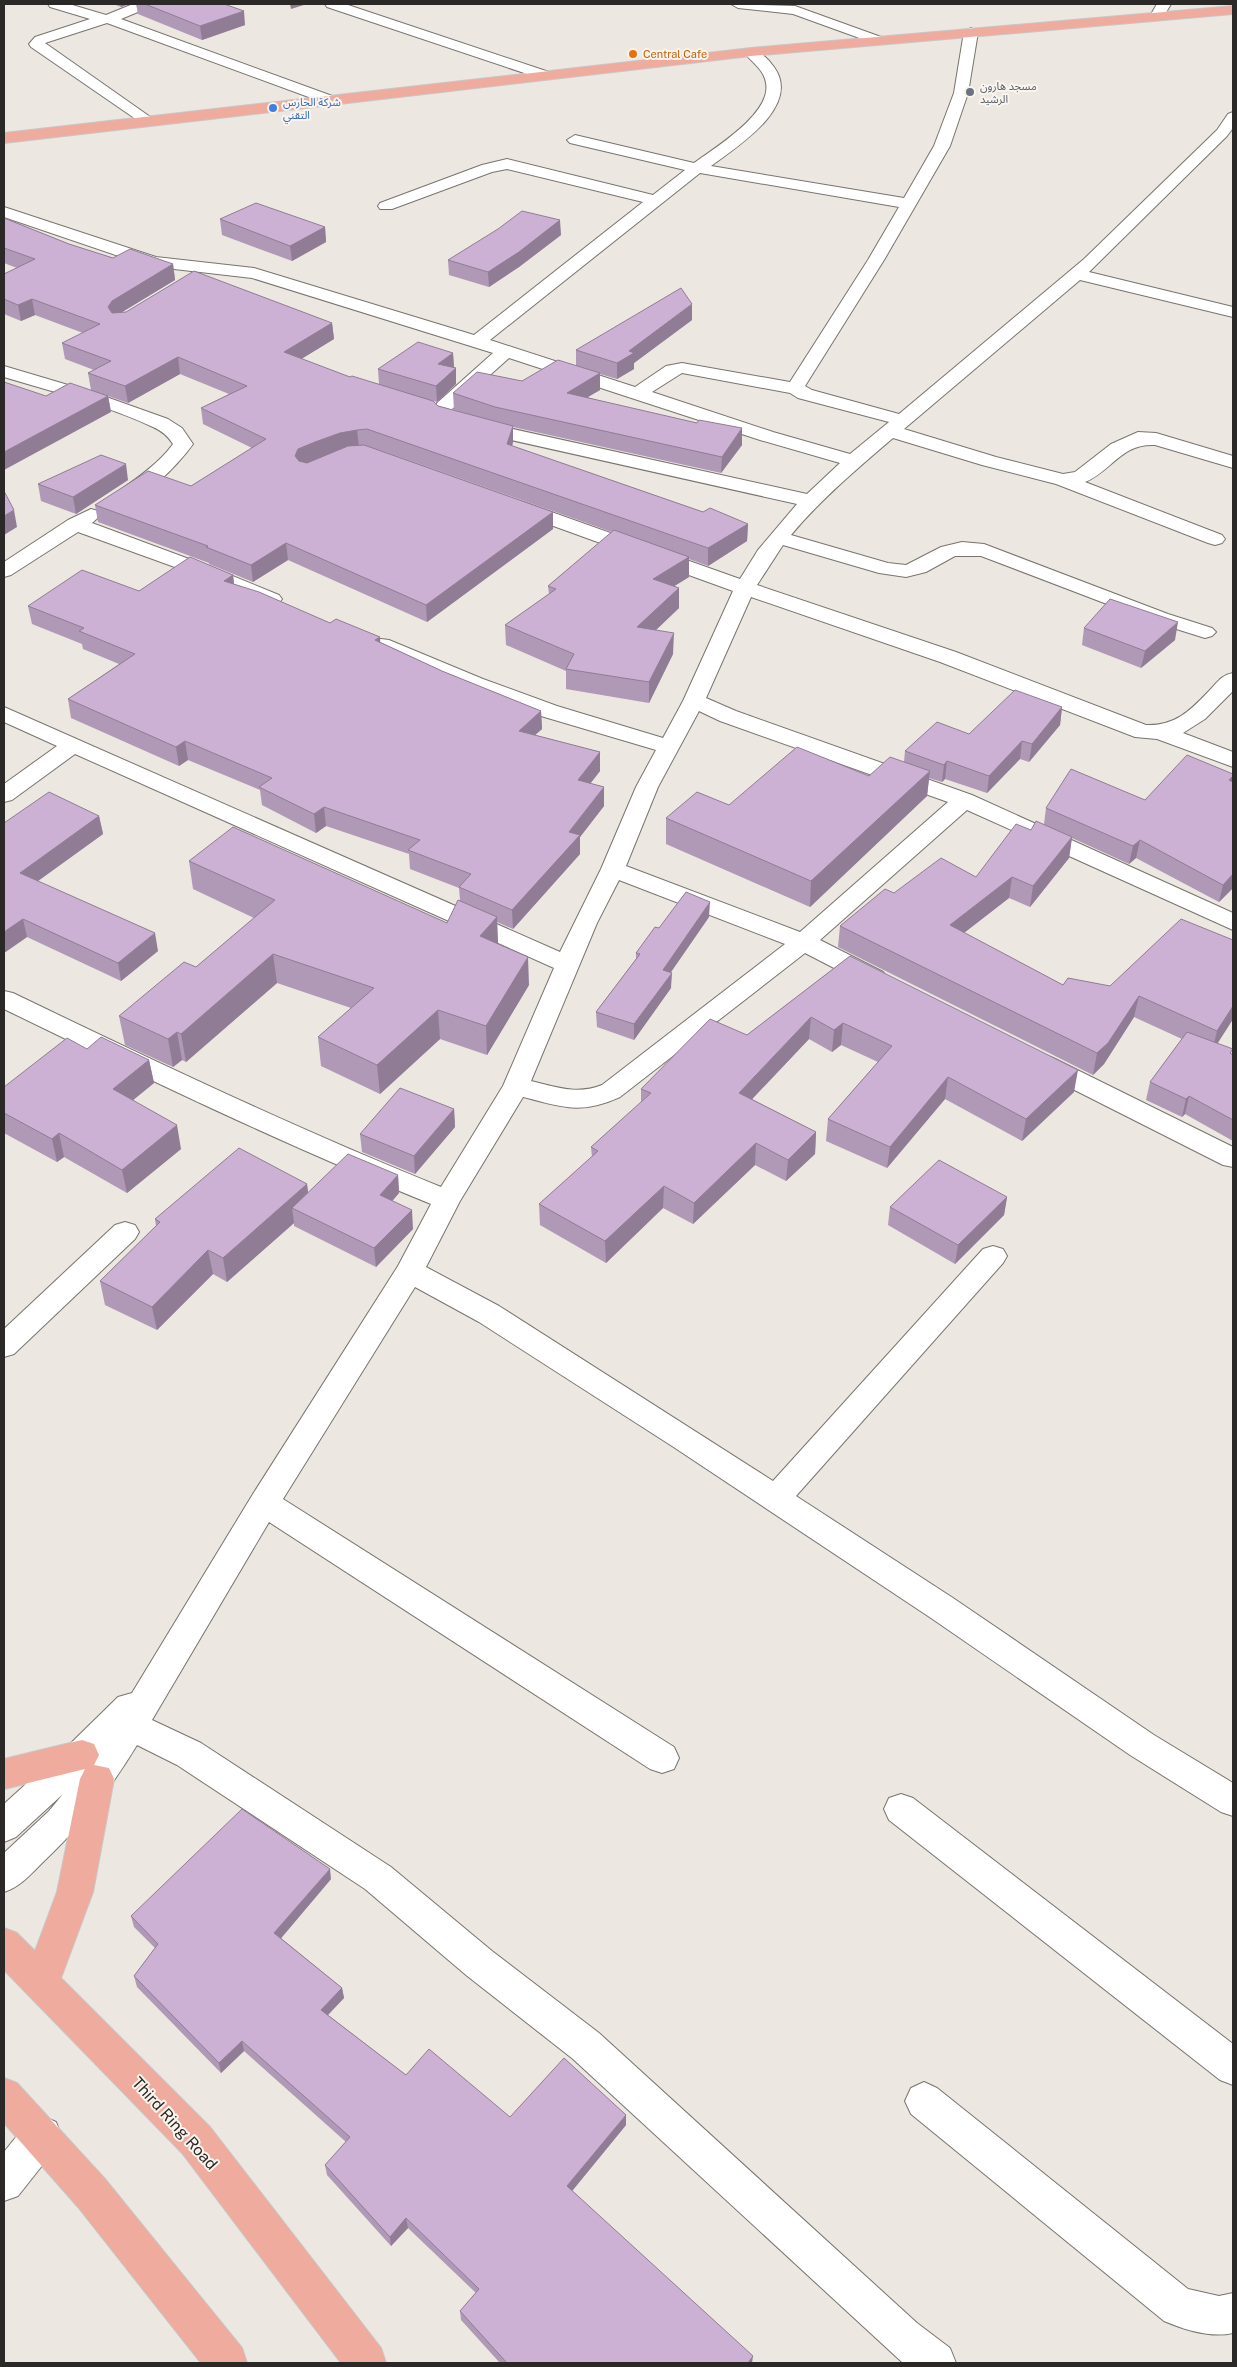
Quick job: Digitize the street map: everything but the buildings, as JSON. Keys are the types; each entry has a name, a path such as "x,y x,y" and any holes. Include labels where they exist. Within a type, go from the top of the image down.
{"main road":[{"path":"4,138 751,52 971,32 1161,10 1233,10"},
{"path":"4,1774 90,1767 75,1892 41,1982"},
{"name":"Third Ring Road","path":"4,1945 196,2140 366,2363"},
{"path":"4,2096 42,2135 144,2257 227,2363"}],"street":[{"path":"55,4 108,19 330,100"},
{"path":"146,4 108,19 73,28 40,40 36,44 148,121"},
{"path":"332,4 544,75"},
{"path":"738,4 795,10 876,40"},
{"path":"795,388 871,268 907,203 942,146 961,93 971,32"},
{"path":"477,342 697,168 732,143 769,108 774,83 768,69 751,52"},
{"path":"4,1826 90,1767 131,1726 156,1681 264,1503 410,1271 446,1200 516,1086 569,965 585,923 613,870 647,787 694,701 745,588 765,554 811,501 854,461 1083,268 1216,140 1233,117"},
{"path":"575,140 697,168 907,203"},
{"path":"386,206 488,168 507,164 657,201"},
{"path":"4,212 154,262 254,273 506,351 714,420 817,452 854,461"},
{"path":"185,283 209,268"},
{"path":"1083,268 1233,296"},
{"path":"1083,268 1233,312"},
{"path":"506,351 459,392 433,409 446,417 464,424 811,501"},
{"path":"637,394 672,370 682,368 795,388 804,394 897,425 989,461 1063,480 1215,539"},
{"path":"4,371 88,397 161,424 175,432 183,444 174,457 158,472 4,571"},
{"path":"1063,480 1080,477 1118,448 1138,438 1156,439 1233,462"},
{"path":"497,500 745,588 948,656 1143,732 1164,733 1233,760"},
{"path":"75,524 201,570 292,608"},
{"path":"778,537 886,569 906,572 918,568 948,551 962,548 984,550 1161,618 1205,632"},
{"path":"365,638 475,684 549,711 670,747"},
{"path":"1164,733 1180,727 1192,719 1233,680"},
{"path":"694,701 728,716 964,800 1233,922"},
{"path":"4,714 569,965"},
{"path":"4,795 73,745"},
{"path":"516,1086 572,1100 593,1099 611,1091 803,942 964,800"},
{"path":"613,870 803,942 899,991"},
{"path":"4,999 208,1098 333,1154 446,1200"},
{"path":"1021,1052 1233,1158"},
{"path":"4,1346 125,1232"},
{"path":"776,1498 993,1256"},
{"path":"410,1271 489,1314 776,1498 942,1608 1142,1745 1233,1802"},
{"path":"264,1503 662,1758"},
{"path":"4,1876 61,1822 90,1767 156,1681"},
{"path":"131,1726 189,1754 378,1878 479,1963 586,2046 903,2338 935,2363"},
{"path":"901,1810 1233,2067"},
{"path":"924,2100 1178,2307 1219,2316 1233,2313"},
{"path":"4,2182 42,2135"}],"place":[{"name":"Central Cafe","path":"633,54"},
{"name":"مسجد هارون الرشيد","path":"970,92"},
{"name":"شركة الحارس التقني","path":"273,108"}]}
